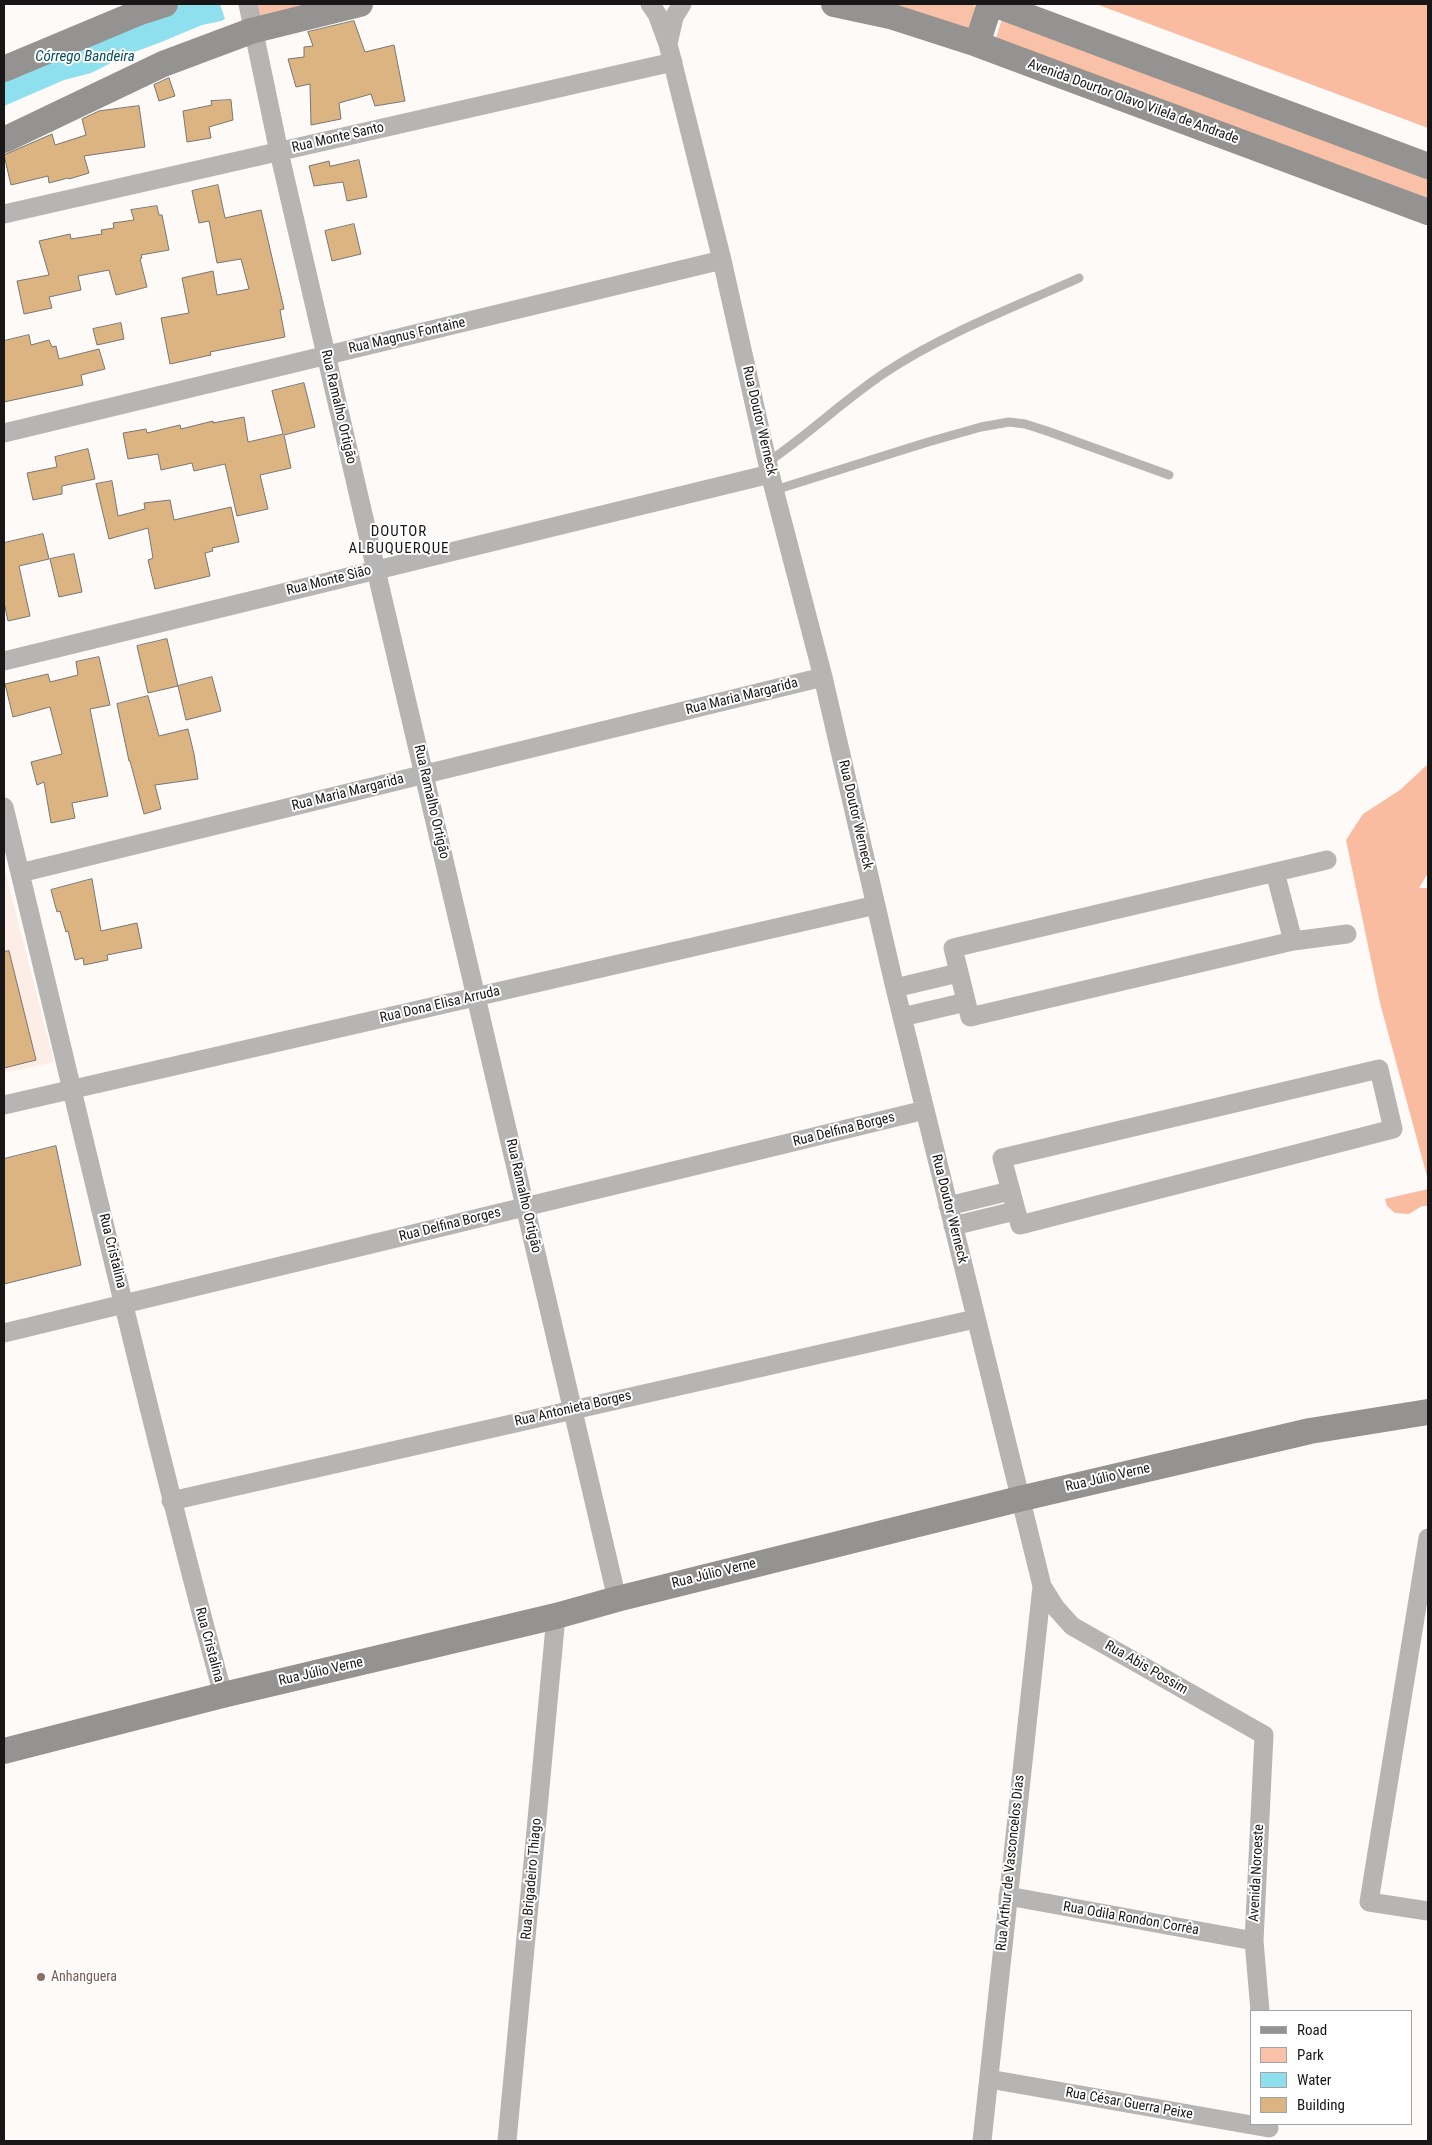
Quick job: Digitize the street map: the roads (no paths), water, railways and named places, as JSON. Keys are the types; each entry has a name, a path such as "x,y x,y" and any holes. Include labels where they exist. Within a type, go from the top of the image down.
{"main road":[{"path":"4,69 164,4"},
{"path":"4,140 163,64 254,31 360,4"},
{"name":"Avenida Dourtor Olavo Vilela de Andrade","path":"834,4 890,16 977,44 1428,212"},
{"path":"977,44 992,4 1428,166"},
{"name":"Rua Júlio Verne","path":"4,1751 556,1616 617,1599 1019,1499 1310,1431 1428,1412"}],"street":[{"name":"Rua Ramalho Ortigão","path":"248,4 279,152 617,1599"},
{"name":"Rua Doutor Werneck","path":"650,4 668,44 722,260 771,475 822,677 1019,1499 1042,1586"},
{"name":"Rua Doutor Werneck","path":"668,44 674,17 682,4"},
{"name":"Rua Monte Santo","path":"4,214 672,62"},
{"name":"Rua Magnus Fontaine","path":"4,433 722,260"},
{"name":"Rua Monte Sião","path":"4,661 771,475"},
{"name":"Rua Maria Margarida","path":"20,873 822,677"},
{"name":"Rua Cristalina","path":"4,807 125,1304 171,1502 223,1696"},
{"path":"1327,860 953,948 958,973 970,1017 1293,941 1347,934"},
{"path":"1275,872 1293,941"},
{"name":"Rua Dona Elisa Arruda","path":"4,1105 876,905"},
{"path":"895,988 958,973"},
{"path":"902,1017 966,1002"},
{"path":"1379,1069 1393,1129 1020,1225 1015,1211 1002,1158 1379,1069"},
{"name":"Rua Delfina Borges","path":"4,1333 925,1110"},
{"path":"948,1206 1010,1191"},
{"path":"953,1226 1015,1211"},
{"name":"Rua Antonieta Borges","path":"171,1502 975,1318"},
{"path":"1428,1538 1369,1902 1428,1911"},
{"name":"Rua Abis Possim","path":"1042,1586 1055,1607 1072,1626 1264,1735"},
{"name":"Rua Arthur de Vasconcelos Dias","path":"982,2141 1042,1586"},
{"name":"Rua Brigadeiro Thiago","path":"507,2141 556,1616"},
{"name":"Avenida Noroeste","path":"1260,2010 1254,1941 1264,1735"},
{"name":"Rua Odila Rondon Corrêa","path":"1008,1896 1254,1941"},
{"name":"Rua César Guerra Peixe","path":"989,2079 1270,2131"}],"lane":[{"path":"771,475 798,441 886,372 913,356 1079,278"},
{"path":"771,475 928,442 981,427 1009,422 1026,424 1048,431 1169,475"}],"water":[{"name":"Córrego Bandeira","path":"177,4 220,4 225,19 202,25 129,54 91,73 64,80 4,106 4,81"}],"place":[{"name":"Anhanguera","path":"41,1977"}],"district":[{"name":"DOUTOR ALBUQUERQUE","path":"399,540"}]}
